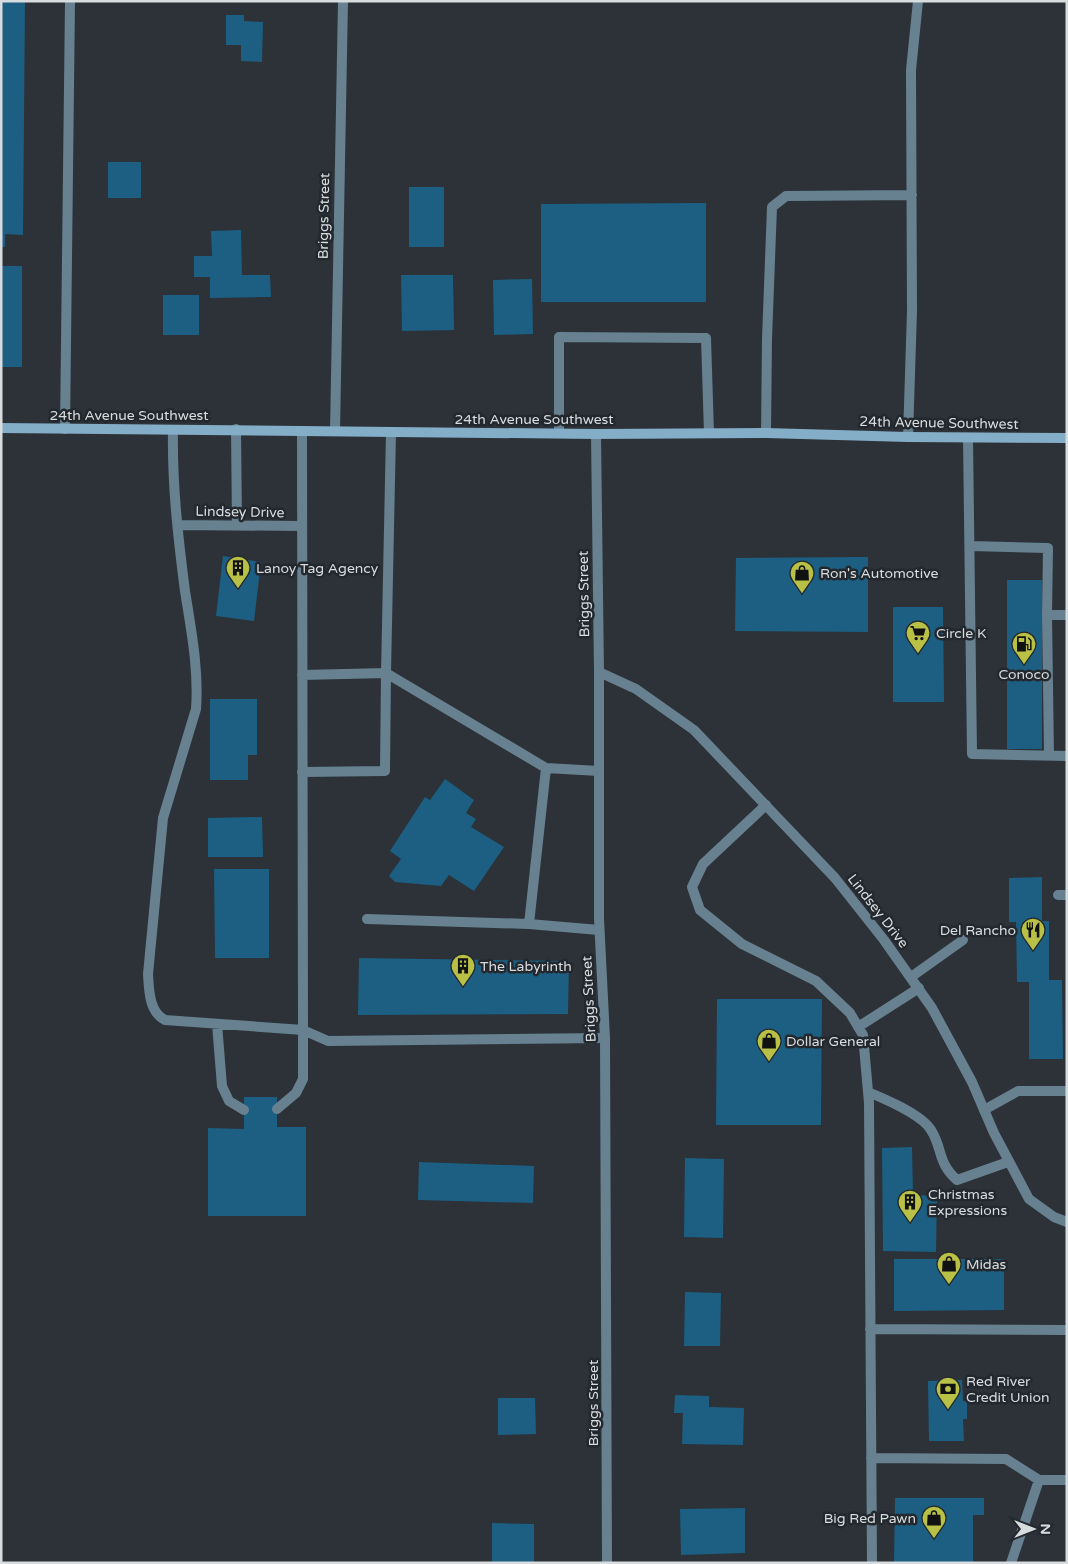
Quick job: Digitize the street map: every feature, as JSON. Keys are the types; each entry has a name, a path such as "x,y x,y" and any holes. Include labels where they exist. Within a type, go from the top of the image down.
{"main road":[{"name":"24th Avenue Southwest","path":"1,428 236,429 559,434 766,433 968,438 1067,438"}],"street":[{"path":"65,429 70,1"},
{"name":"Briggs Street","path":"334,431 343,1"},
{"path":"908,437 912,311 911,70 918,1"},
{"path":"766,433 772,207 786,196 912,195"},
{"path":"559,434 560,336 706,338 709,433"},
{"path":"236,429 237,525"},
{"path":"173,430 172,468 197,699 196,709 163,818 148,974 150,1000 158,1016 165,1020 303,1030 328,1041 605,1038"},
{"path":"277,1109 296,1093 303,1079 302,431"},
{"path":"302,772 385,771 391,432"},
{"name":"Briggs Street","path":"596,434 599,672 599,930 605,1038 607,1563"},
{"path":"968,438 972,754 1067,756"},
{"name":"Lindsey Drive","path":"178,525 302,526"},
{"path":"970,546 1048,548 1049,756"},
{"path":"1047,615 1067,615"},
{"name":"Lindsey Drive","path":"599,672 636,689 694,730 835,878 911,977 932,1008 972,1082 1008,1162 1029,1199 1054,1217 1067,1222"},
{"path":"302,674 386,673 546,768 599,771"},
{"path":"529,924 546,768"},
{"path":"766,805 703,864 692,887 700,910 742,944 816,981 850,1013 863,1035 868,1092 872,1563"},
{"path":"366,919 529,924 599,930"},
{"path":"911,977 963,940"},
{"path":"858,1028 918,988"},
{"path":"217,1024 222,1086 230,1101 244,1110"},
{"path":"984,1110 1018,1091 1067,1091"},
{"path":"868,1092 899,1105 930,1128 946,1170 957,1180 1008,1162"},
{"path":"870,1329 1067,1330"},
{"path":"871,1458 1006,1459 1039,1480 1067,1480"},
{"path":"1011,1563 1039,1480"}],"building":[{"path":"1,1 25,1 23,235 5,234 5,247 1,247"},
{"path":"226,15 244,15 244,21 263,22 262,62 241,61 241,45 226,45"},
{"path":"108,162 141,162 141,198 108,198"},
{"path":"409,187 444,187 444,247 409,247"},
{"path":"706,203 706,302 541,302 541,204"},
{"path":"241,230 242,275 270,275 271,297 210,298 210,277 194,277 194,256 212,256 211,231"},
{"path":"1,266 22,266 22,367 1,367"},
{"path":"401,275 453,275 454,330 402,331"},
{"path":"532,279 533,334 494,335 493,280"},
{"path":"163,295 199,295 199,335 163,335"},
{"name":"Lanoy Tag Agency","path":"223,556 261,562 254,621 216,616"},
{"name":"Ron's Automotive","path":"868,557 868,632 735,631 736,558"},
{"name":"Conoco","path":"1007,580 1042,580 1042,749 1007,749"},
{"name":"Circle K","path":"893,607 943,607 944,702 893,702"},
{"path":"210,699 257,699 257,755 248,755 248,780 210,780"},
{"path":"445,779 474,800 466,813 476,819 471,827 504,847 474,891 449,875 441,886 395,882 389,876 401,859 390,851 425,797 430,800"},
{"path":"262,817 263,857 208,857 208,818"},
{"path":"214,869 269,869 269,958 215,958"},
{"name":"Del Rancho","path":"1042,877 1042,921 1049,921 1049,980 1062,980 1063,1059 1029,1059 1029,982 1017,982 1016,922 1009,922 1009,878"},
{"name":"The Labyrinth","path":"359,958 569,961 568,1014 358,1015"},
{"name":"Dollar General","path":"717,999 822,999 821,1125 716,1125"},
{"path":"244,1097 277,1097 277,1127 306,1127 306,1216 208,1216 208,1128 244,1129"},
{"name":"Christmas Expressions","path":"912,1147 913,1195 937,1196 936,1252 883,1251 882,1148"},
{"path":"685,1158 724,1159 723,1238 684,1237"},
{"path":"419,1162 534,1166 533,1203 418,1200"},
{"name":"Midas","path":"894,1259 1004,1259 1004,1310 894,1311"},
{"path":"685,1292 721,1293 720,1346 684,1346"},
{"name":"Red River Credit Union","path":"962,1380 963,1401 967,1401 967,1419 963,1419 964,1441 929,1441 928,1381"},
{"path":"675,1395 709,1396 709,1407 744,1408 743,1445 682,1444 683,1413 674,1413"},
{"path":"498,1398 535,1398 536,1434 498,1435"},
{"name":"Big Red Pawn","path":"895,1498 984,1498 984,1515 973,1515 973,1563 894,1563"},
{"path":"745,1508 745,1553 681,1555 680,1509"},
{"path":"492,1523 534,1524 534,1563 492,1563"}],"place":[{"name":"Lanoy Tag Agency","path":"238,589"},
{"name":"Ron's Automotive","path":"802,594"},
{"name":"Circle K","path":"918,654"},
{"name":"Conoco","path":"1024,665"},
{"name":"Del Rancho","path":"1033,951"},
{"name":"The Labyrinth","path":"463,987"},
{"name":"Dollar General","path":"769,1062"},
{"name":"Christmas Expressions","path":"910,1223"},
{"name":"Midas","path":"949,1285"},
{"name":"Red River Credit Union","path":"948,1410"},
{"name":"Big Red Pawn","path":"934,1539"}]}
